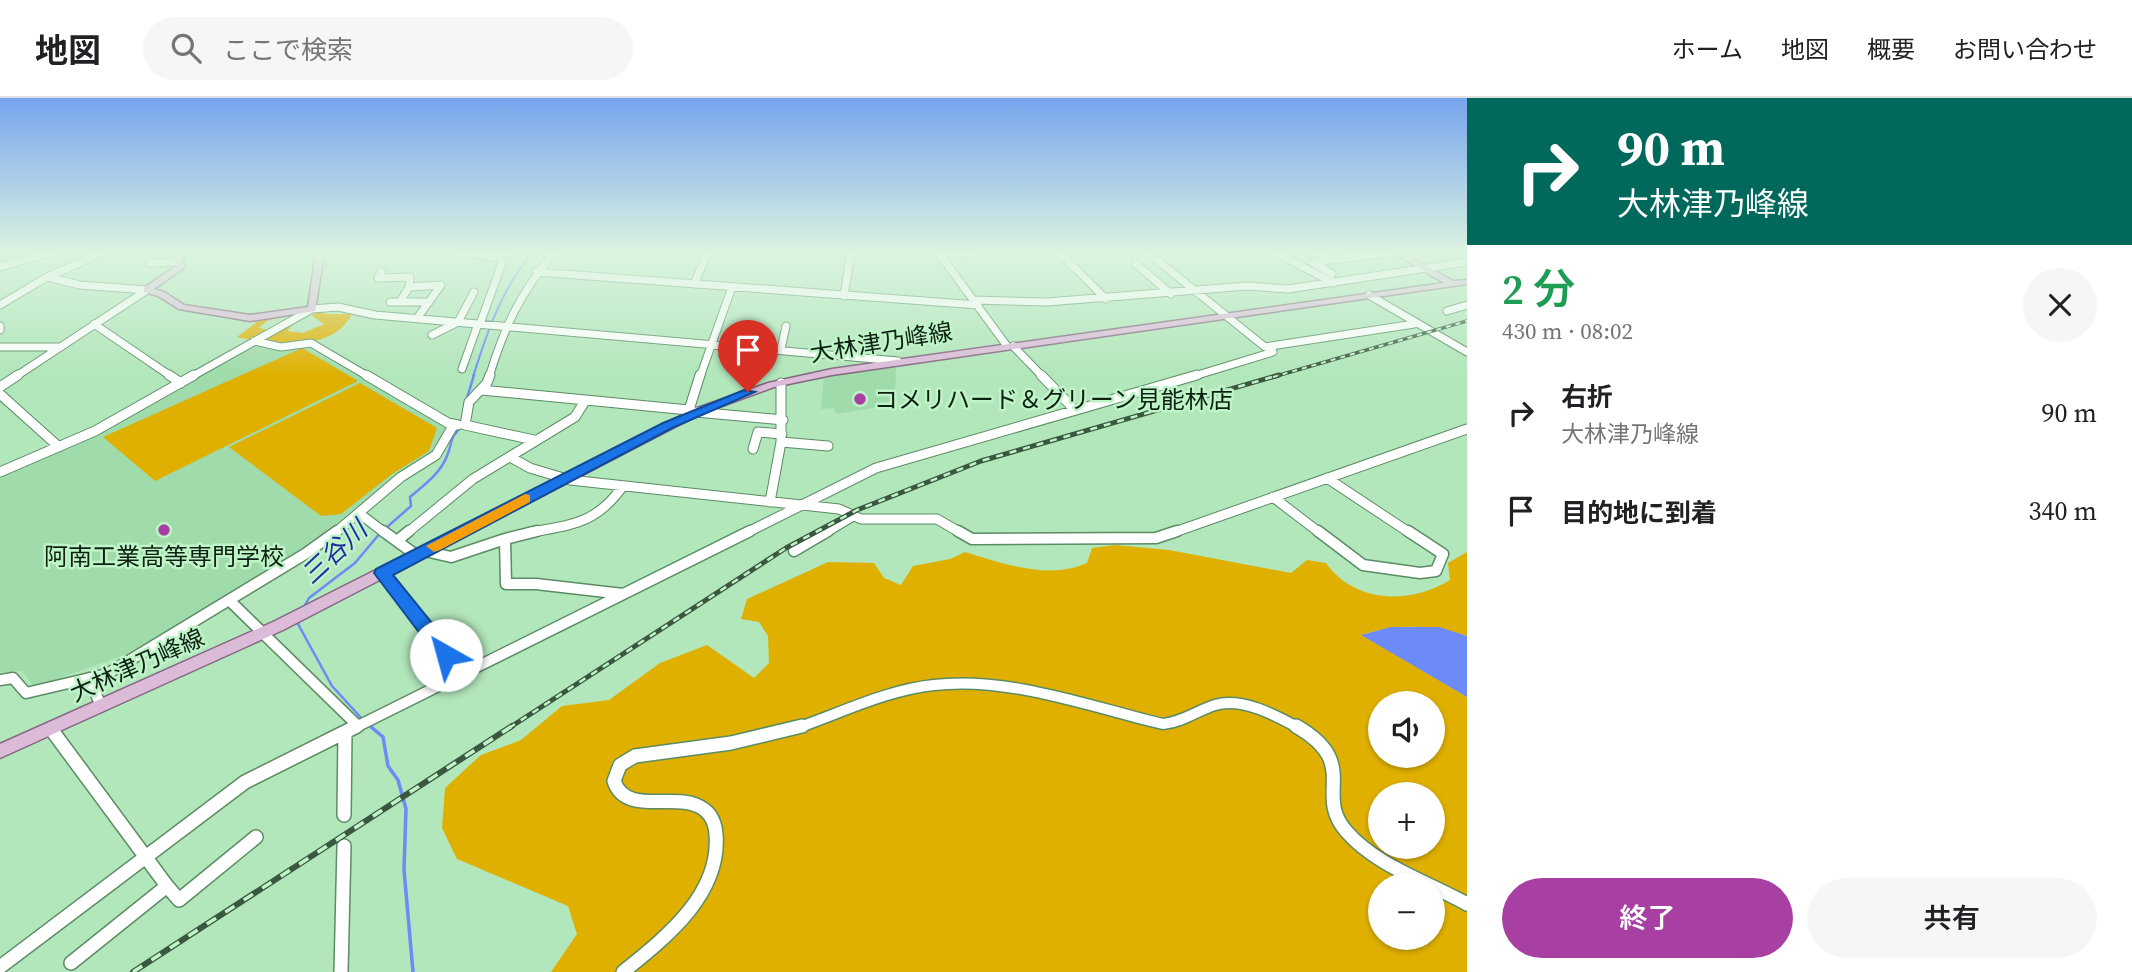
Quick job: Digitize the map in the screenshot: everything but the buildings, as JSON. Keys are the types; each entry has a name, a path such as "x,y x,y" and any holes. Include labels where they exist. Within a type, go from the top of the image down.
{"main road":[{"path":"156,293 182,307 250,318 312,309 314,293"},
{"name":"大林津乃峰線","path":"0,751 293,619 693,412 781,383 898,362 1386,293"}],"street":[{"path":"0,305 21,293"},
{"path":"0,387 143,293"},
{"path":"400,302 406,293"},
{"path":"418,317 436,293"},
{"path":"432,335 458,321 474,293"},
{"path":"462,369 491,293"},
{"path":"0,680 13,678 26,693 33,694 72,680 107,674 305,554 360,514 401,477 436,455 460,425 469,402 487,383 507,326 525,293"},
{"path":"693,412 712,343 730,293"},
{"path":"804,293 976,302 1047,302 1185,293"},
{"path":"969,293 1010,346 1074,408"},
{"path":"1101,293 1107,299"},
{"path":"1195,293 1265,347 1415,324"},
{"path":"1369,295 1467,352"},
{"path":"390,302 429,302"},
{"path":"1447,311 1467,305"},
{"path":"0,472 59,447 181,383 312,309 338,307 362,313 750,346 898,362"},
{"path":"94,324 181,383"},
{"path":"781,349 786,326"},
{"path":"254,341 271,347 311,343 460,425 534,440"},
{"path":"1455,346 1467,343"},
{"path":"744,366 750,346"},
{"path":"0,967 244,782 802,505 895,460 1256,358 1273,352 1271,346"},
{"path":"0,347 61,347"},
{"path":"770,502 782,438 781,383"},
{"path":"481,390 783,420"},
{"path":"0,394 59,447"},
{"path":"398,541 473,479 512,458 534,440 575,417 585,401"},
{"path":"512,458 530,468 564,479 839,509 861,519 937,519 962,536 978,540 990,537 1035,541 1071,537 1123,541 1156,538 1467,429"},
{"path":"753,449 758,432 828,446"},
{"path":"1273,497 1363,565 1420,573 1436,571 1443,554 1327,478"},
{"path":"360,514 398,541 421,553 451,557 505,539 583,523 604,511 623,486"},
{"path":"794,551 853,516"},
{"path":"505,539 506,584 536,584 624,594"},
{"path":"382,573 462,674"},
{"path":"229,600 364,723"},
{"path":"89,678 101,706"},
{"path":"623,972 688,913 704,884 718,835 712,816 697,804 636,799 620,792 614,783 614,775 623,761 635,756 762,738 817,722 904,688 967,680 995,684 1163,724 1188,721 1204,708 1222,703 1264,710 1311,736 1326,749 1332,764 1334,810 1347,831 1382,857 1467,904"},
{"path":"51,729 53,736 180,900 256,837"},
{"path":"344,816 345,733"},
{"path":"341,972 344,846"},
{"path":"71,963 167,886"}],"shaded area":[{"path":"322,310 325,314 352,314 343,327 316,341 284,344 237,337 258,321 288,314 267,321 259,328 267,330 293,324 287,331 303,333 324,324 311,315"},
{"name":"阿南工業高等専門学校","path":"255,346 282,350 305,346 446,428 429,455 394,476 353,512 302,549 136,651 34,687 22,671 0,672 0,476 181,387"},
{"path":"302,348 358,381 155,481 103,437"},
{"path":"896,365 895,404 837,414 833,408 821,409 824,376"},
{"path":"360,383 437,428 429,451 392,474 341,514 321,516 229,447"},
{"path":"1115,545 1169,550 1291,573 1307,560 1326,563 1338,576 1367,593 1401,596 1418,594 1450,580 1448,563 1467,552 1467,636 1414,627 1362,635 1467,697 1467,972 551,972 577,934 568,906 457,859 442,828 445,788 481,755 521,740 562,706 609,700 660,663 707,645 754,678 769,663 768,636 759,622 741,619 747,599 828,562 874,563 884,578 901,585 913,566 950,559 965,552 1042,570 1072,568 1087,563 1092,548"}],"water":[{"path":"1391,627 1439,627 1467,636 1467,697 1361,635"}],"waterway":[{"name":"三谷川","path":"473,377 490,327 506,293"},
{"name":"三谷川","path":"466,401 474,375"},
{"name":"三谷川","path":"386,528 411,506 410,497 440,468 452,438 461,427"},
{"name":"三谷川","path":"304,607 309,598 355,563 381,532"},
{"name":"三谷川","path":"299,620 298,624 332,686 364,721"},
{"name":"三谷川","path":"370,726 383,737 388,766 398,780 406,809 404,870 413,972"}],"railway":[{"path":"1273,377 1467,321"},
{"path":"509,728 786,548 857,510 981,461 1279,375"},
{"path":"133,972 512,726"}],"slow traffic":[{"path":"434,546 525,499"}],"place":[{"name":"コメリハード＆グリーン見能林店","path":"860,399"},
{"name":"阿南工業高等専門学校","path":"164,530"}],"route":[{"path":"446,655 382,573 667,426 748,392"}]}
